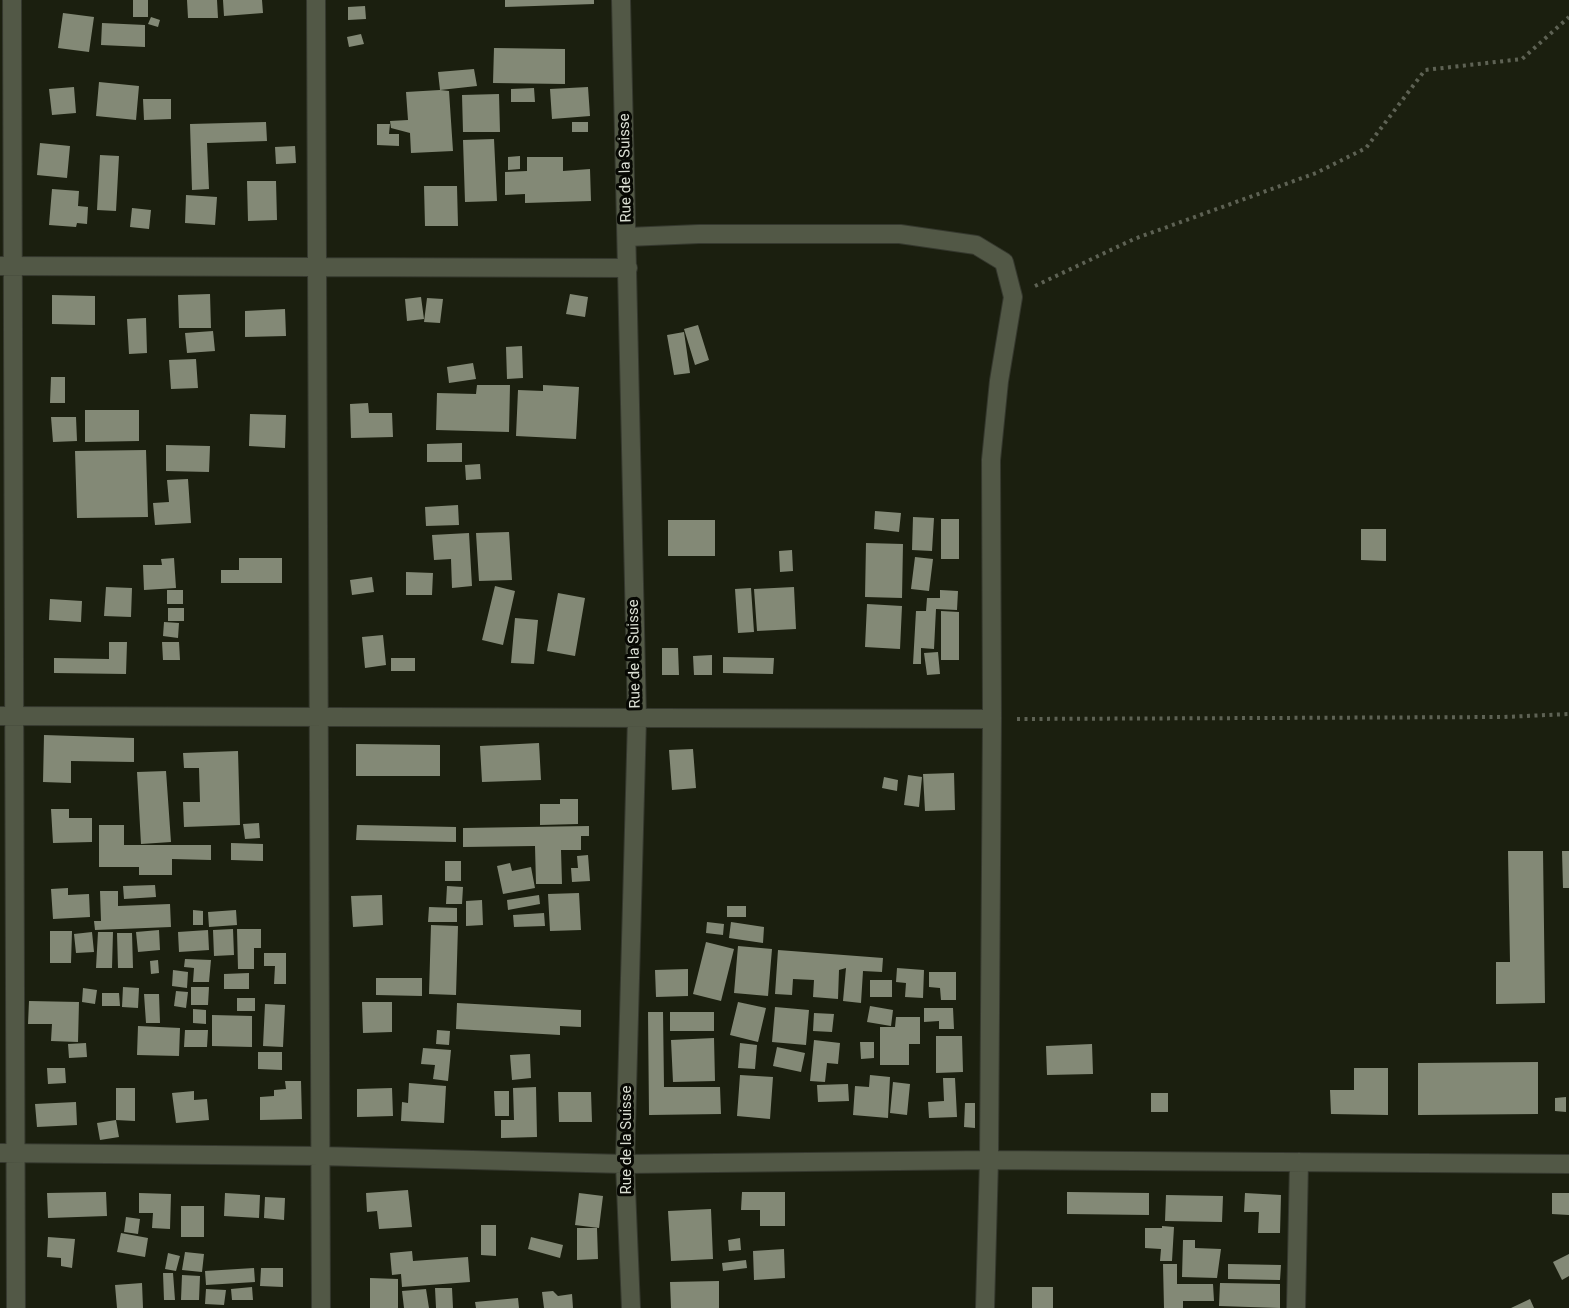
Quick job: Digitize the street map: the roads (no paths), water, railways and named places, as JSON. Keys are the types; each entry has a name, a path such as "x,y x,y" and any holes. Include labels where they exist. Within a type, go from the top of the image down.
{"street":[{"path":"12,0 6,266 8,1153 16,1308"},
{"path":"316,0 321,1308"},
{"name":"Rue de la Suisse","path":"621,0 637,718 625,1164 631,1308"},
{"path":"627,237 699,234 900,234 976,245 1004,262 1013,297 999,381 991,460 989,1160 985,1308"},
{"path":"6,266 628,268"},
{"path":"7,716 992,719"},
{"path":"8,1153 320,1156 625,1164 989,1160 1569,1164"},
{"path":"1296,1308 1299,1162"}]}
